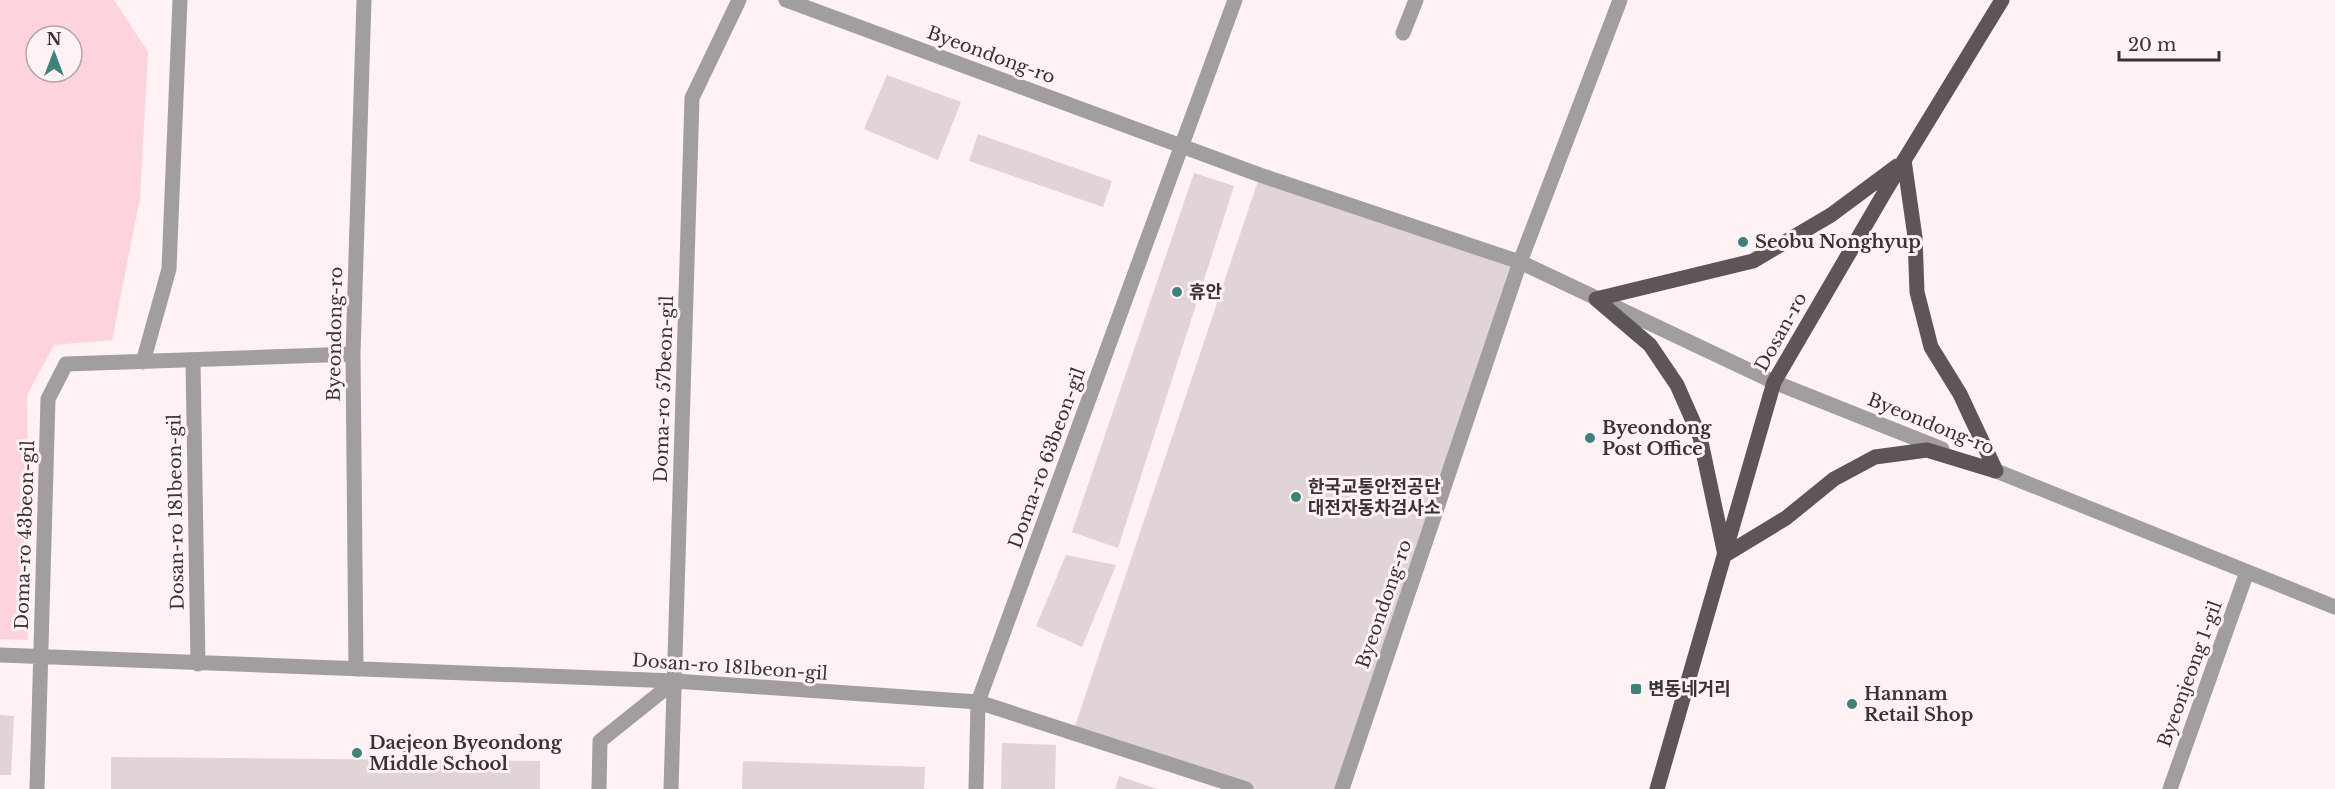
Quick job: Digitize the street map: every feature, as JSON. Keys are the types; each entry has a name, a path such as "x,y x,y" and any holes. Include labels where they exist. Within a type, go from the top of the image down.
{"main road":[{"name":"Dosan-ro","path":"1657,789 1774,382 1904,160 2002,0"},
{"path":"1596,298 1753,261 1831,215 1904,160 1915,237 1917,292 1931,347 1960,394 1996,471"},
{"path":"1596,298 1650,345 1677,385 1700,437 1725,555 1786,518 1834,479 1875,457 1927,450 1996,471"}],"street":[{"path":"143,362 169,269 180,0"},
{"name":"Byeondong-ro","path":"356,669 353,354 364,0"},
{"name":"Doma-ro 57beon-gil","path":"670,789 692,98 739,0"},
{"name":"Byeondong-ro","path":"786,0 1260,175 1520,262 1774,382 2335,607"},
{"path":"1182,147 1235,0"},
{"path":"1403,33 1416,0"},
{"path":"1520,262 1620,0"},
{"name":"Doma-ro 63beon-gil","path":"976,789 978,702 1182,147"},
{"name":"Byeondong-ro","path":"1342,789 1520,262"},
{"name":"Doma-ro 43beon-gil","path":"37,789 48,399 66,364 353,354"},
{"name":"Dosan-ro 181beon-gil","path":"193,361 198,664"},
{"name":"Byeonjeong 1-gil","path":"2170,789 2247,572"},
{"name":"Dosan-ro 181beon-gil","path":"0,655 675,681 978,702 1246,789"},
{"path":"599,789 600,741 675,681"}],"shaded area":[{"path":"0,0 114,0 148,52 140,198 112,340 54,345 27,395 28,640 0,639"}],"building":[{"path":"887,75 961,102 938,160 864,129"},
{"path":"978,134 1112,181 1103,207 969,161"},
{"name":"휴안","path":"1194,173 1234,186 1118,548 1072,532"},
{"name":"한국교통안전공단 대전자동차검사소","path":"1260,175 1520,262 1342,789 1246,789 1073,732"},
{"path":"1066,555 1116,565 1082,647 1036,626"},
{"path":"0,715 14,716 11,775 0,775"},
{"path":"1002,743 1056,745 1055,789 1001,789"},
{"path":"111,757 540,761 540,789 111,789"},
{"path":"743,761 925,767 924,789 742,789"},
{"path":"1119,776 1157,789 1115,789"}],"place":[{"name":"Seobu Nonghyup","path":"1743,242"},
{"name":"휴안","path":"1177,292"},
{"name":"Byeondong Post Office","path":"1590,438"},
{"name":"한국교통안전공단 대전자동차검사소","path":"1296,497"},
{"name":"변동네거리","path":"1636,689"},
{"name":"Hannam Retail Shop","path":"1852,704"},
{"name":"Daejeon Byeondong Middle School","path":"357,753"}]}
